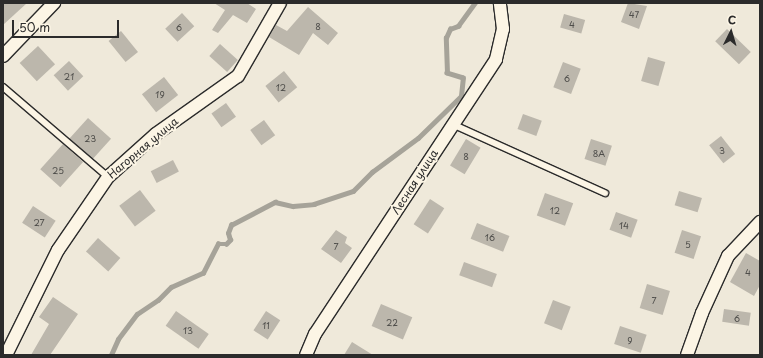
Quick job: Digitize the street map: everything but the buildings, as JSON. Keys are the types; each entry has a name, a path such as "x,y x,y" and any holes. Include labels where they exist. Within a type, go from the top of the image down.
{"street":[{"path":"3,56 54,3"},
{"name":"Нагорная улица","path":"6,355 58,250 108,177 156,134 238,76 280,3"},
{"name":"Лесная улица","path":"306,355 315,334 496,59 503,29 500,3"},
{"path":"687,355 702,313 728,256 760,222"}],"lane":[{"path":"3,87 108,177"},
{"path":"452,124 605,193"}],"waterway":[{"path":"111,355 118,339 137,314 158,300 171,287 203,273 218,244 226,244 230,240 228,233 231,225 275,202 293,206 314,204 353,191 372,172 418,138 461,96 463,78 447,73 446,38 450,29 458,26 475,3"}]}
